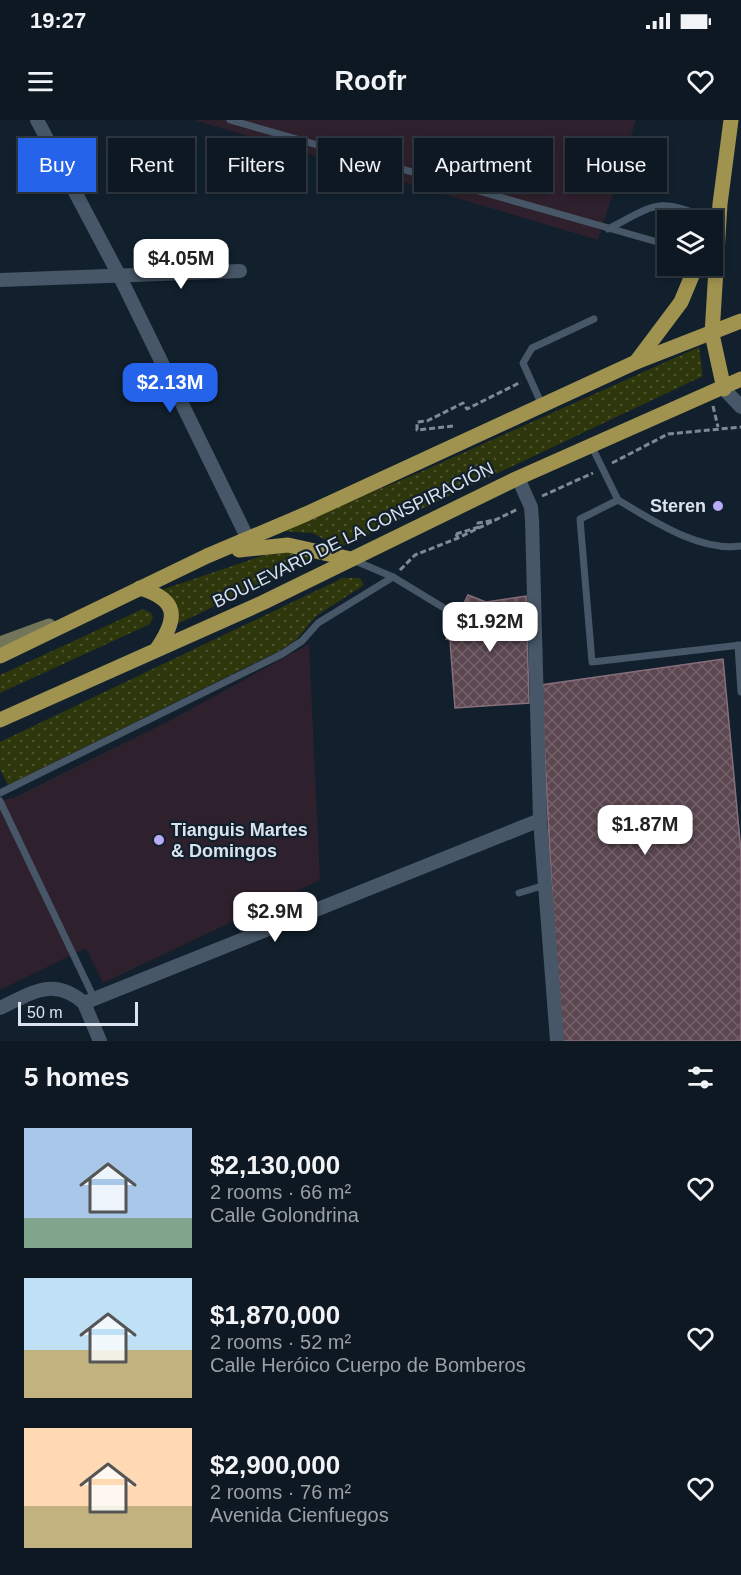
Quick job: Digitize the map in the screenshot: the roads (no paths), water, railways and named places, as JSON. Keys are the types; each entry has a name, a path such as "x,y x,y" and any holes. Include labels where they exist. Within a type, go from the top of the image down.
{"main road":[{"path":"724,388 712,334 720,204 731,120"},
{"path":"717,210 720,204"},
{"path":"636,362 681,302 692,276"},
{"name":"BOULEVARD DE LA CONSPIRACIÓN","path":"0,656 207,556 636,362 741,321"},
{"name":"BOULEVARD DE LA CONSPIRACIÓN","path":"0,720 262,603 518,477 741,379"},
{"path":"207,556 258,546 288,545 351,559"},
{"path":"140,588 161,595 168,604 171,617 169,631 157,649"}],"street":[{"path":"37,120 120,277 248,539"},
{"path":"0,280 240,271"},
{"path":"724,388 741,406"},
{"path":"518,477 529,503 532,520 540,820 557,1041"},
{"path":"0,644 100,608"},
{"path":"89,1001 540,820"},
{"path":"0,1008 43,988 70,991 89,1001 100,1041"}],"lane":[{"path":"230,120 657,242"},
{"path":"608,229 655,205 673,205 684,210"},
{"path":"542,406 523,363 532,348 594,319"},
{"path":"590,444 618,500 656,522 696,540 729,548 741,546"},
{"path":"618,500 580,519 592,662 739,645 741,692"},
{"path":"351,559 393,577 449,611"},
{"path":"0,793 282,654 302,641 318,623 393,577"},
{"path":"0,801 89,1001"},
{"path":"519,892 545,884"}],"place":[{"name":"Steren","path":"718,506"},
{"name":"Tianguis Martes & Domingos","path":"159,840"}]}
